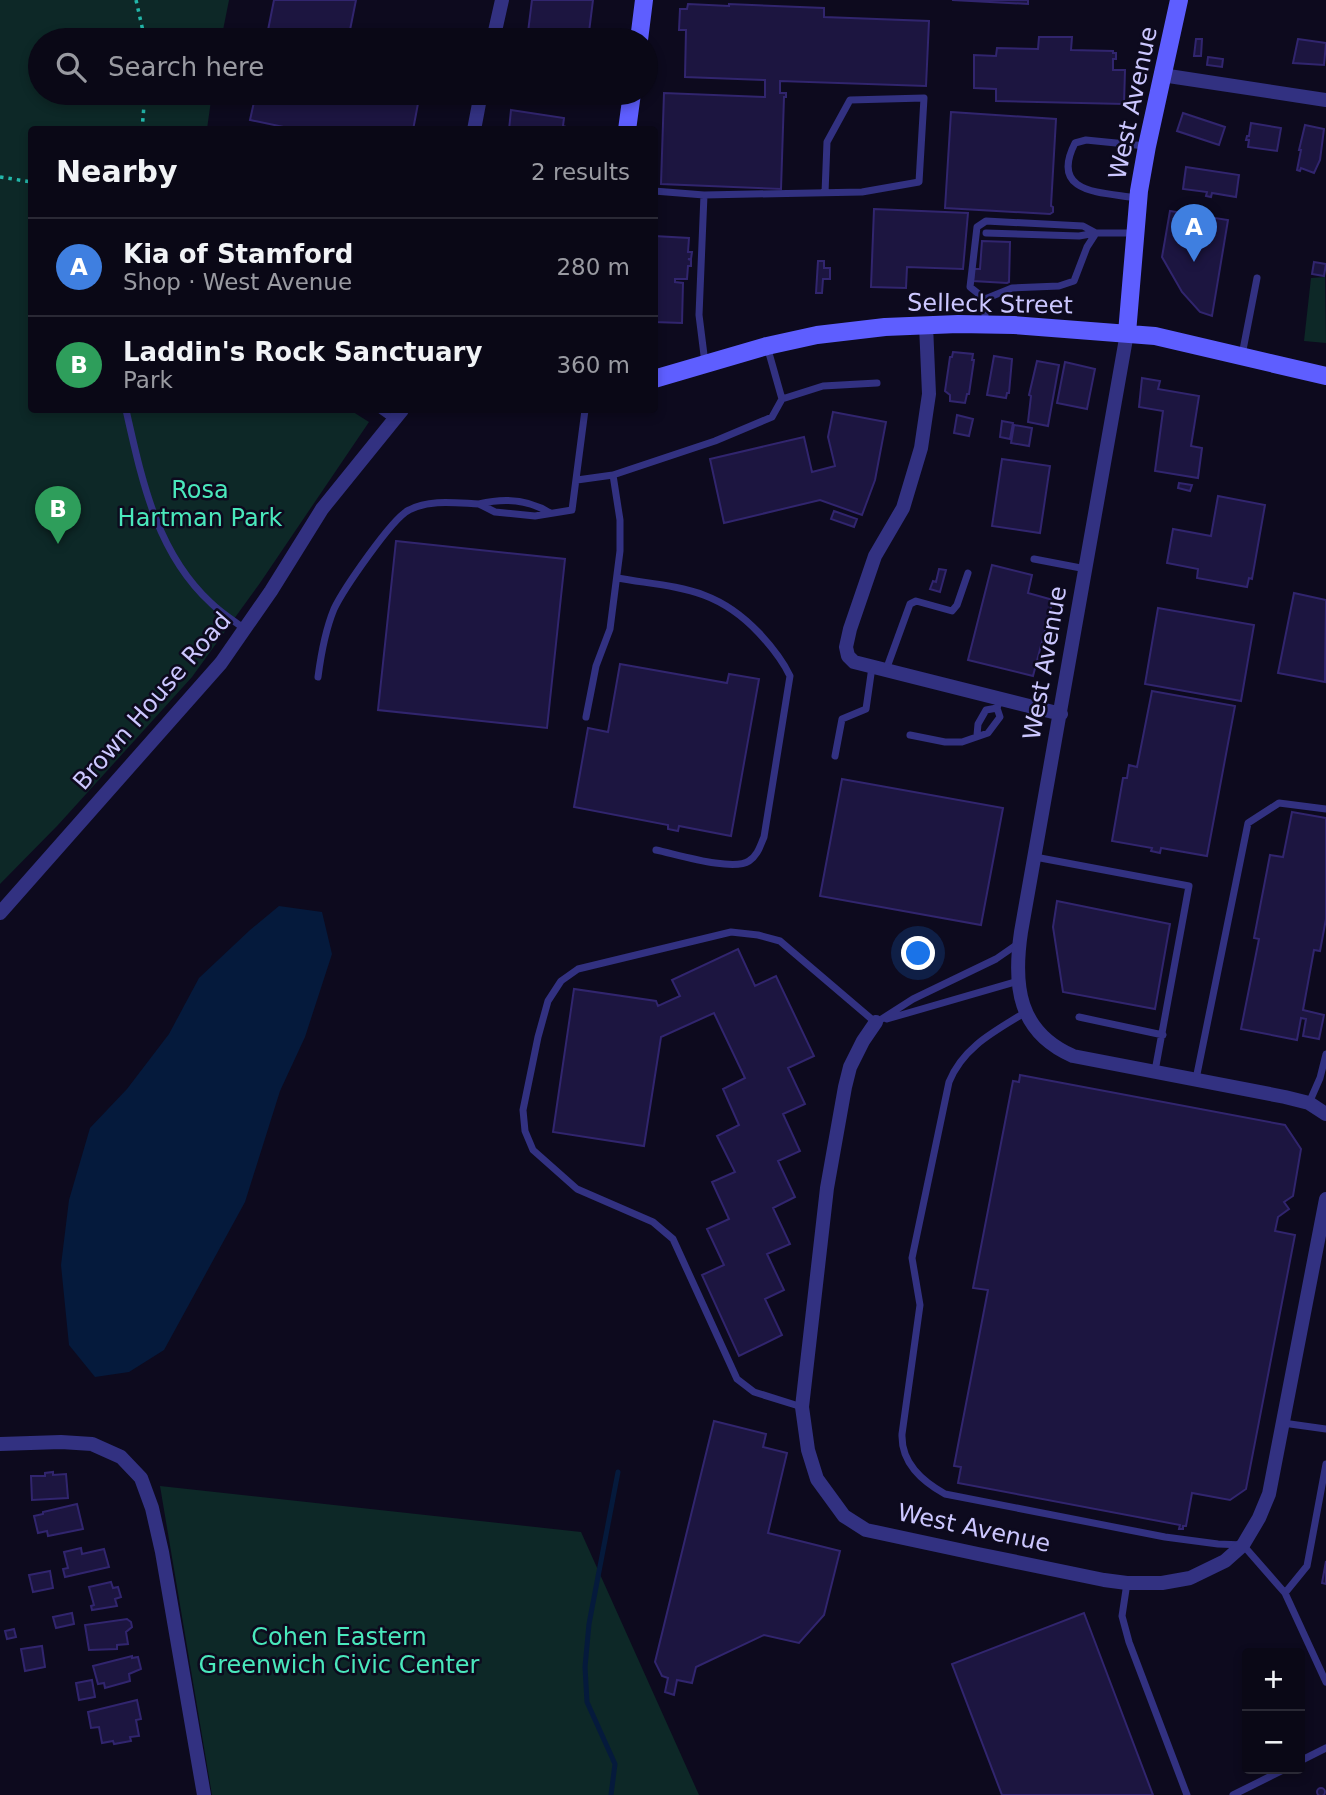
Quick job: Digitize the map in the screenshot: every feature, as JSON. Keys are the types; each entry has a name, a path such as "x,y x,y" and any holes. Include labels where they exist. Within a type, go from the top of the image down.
{"street":[{"path":"496,28 502,0"},
{"path":"640,28 644,0"},
{"name":"West Avenue","path":"1179,0 1138,198 1127,333 1020,943 1018,981 1026,1012 1034,1028 1056,1049 1073,1056 1309,1103 1326,1114"},
{"path":"1162,75 1326,100"},
{"path":"475,126 479,105"},
{"path":"628,126 630,105"},
{"name":"Selleck Street","path":"658,378 792,339 849,330 985,324 1168,338 1326,376"},
{"path":"926,325 929,394 921,448 903,508 875,556 850,629 846,647 848,656 854,662 999,704 1061,714"},
{"name":"Brown House Road","path":"0,913 62,839 192,698 245,629 322,509 398,414"},
{"name":"West Avenue","path":"876,1023 850,1067 845,1087 827,1188 802,1407 808,1450 817,1479 844,1516 866,1530 978,1555 1127,1583 1162,1583 1189,1578 1225,1561 1243,1545 1269,1494 1326,1199"},
{"path":"0,1444 92,1444 121,1457 141,1478 152,1508 162,1552 204,1795"}],"lane":[{"path":"658,191 704,195 825,193 862,192 919,182 924,98 850,100 827,142 825,193"},
{"path":"1138,198 1082,188 1072,183 1068,172 1070,152 1075,142 1086,140 1147,146"},
{"path":"704,195 699,315 705,364"},
{"path":"985,299 970,287 977,227 986,221 1083,226 1096,233"},
{"path":"986,233 1079,236 1134,233"},
{"path":"985,299 1012,288 1059,286 1074,281 1087,247 1096,233"},
{"path":"1242,356 1256,278"},
{"path":"985,299 985,324"},
{"path":"766,346 782,399"},
{"path":"577,481 613,475 715,441 772,417 782,399 823,386 877,383"},
{"path":"127,413 146,496 164,541 187,577 211,604 245,629"},
{"path":"479,504 495,512 535,516 572,510 584,413"},
{"path":"586,717 596,666 610,629 617,578 620,520 613,475"},
{"path":"318,677 322,648 335,607 381,538 408,510 442,502 479,504 496,500 536,504 550,513"},
{"path":"1034,559 1087,570"},
{"path":"835,756 842,719 866,709 879,668 910,604 916,601 952,611 957,605 968,573"},
{"path":"617,578 691,590 727,604 745,618 768,643 790,676 764,837 757,855 747,863 732,865 656,850"},
{"path":"910,735 945,742 962,742 988,733 1000,717 999,704 986,710 978,724 977,735"},
{"path":"1196,1079 1248,823 1279,803 1326,809"},
{"path":"1035,857 1189,886 1155,1071"},
{"path":"802,1407 754,1392 737,1379 673,1239 653,1222 577,1189 533,1150 525,1131 523,1110 548,1001 561,981 578,969 683,942 731,932 780,941 876,1023"},
{"path":"876,1023 913,999 996,960 1020,943"},
{"path":"876,1023 1018,981"},
{"path":"1026,1012 978,1042 955,1067 949,1082 912,1258 920,1305 901,1447 905,1457 927,1483 945,1494 1165,1537 1243,1545 1285,1593 1326,1682"},
{"path":"1079,1017 1163,1035"},
{"path":"1309,1103 1320,1078 1326,1054"},
{"path":"1283,1423 1326,1429"},
{"path":"1285,1593 1307,1566 1326,1464"},
{"path":"1127,1583 1122,1616 1129,1642 1187,1795"},
{"path":"1305,1759 1326,1748"},
{"path":"1233,1795 1275,1774"}],"path":[{"path":"136,0 142,28"},
{"path":"142,126 144,105"},
{"path":"0,177 28,181"}],"green space":[{"name":"Rosa Hartman Park","path":"0,0 229,0 223,28 28,28 28,105 210,105 207,126 28,126 28,413 355,413 369,422 260,583 192,677 58,825 0,884"},
{"path":"1325,277 1326,343 1304,341 1311,278"},
{"name":"Cohen Eastern Greenwich Civic Center","path":"160,1486 581,1532 699,1795 212,1795"}],"water":[{"path":"279,906 322,912 332,954 305,1037 280,1091 245,1202 164,1350 129,1372 95,1377 69,1345 61,1265 69,1200 90,1128 127,1089 169,1034 199,978"}],"building":[{"path":"274,0 356,0 350,28 268,28"},
{"path":"532,0 593,0 590,28 528,28"},
{"path":"952,0 1028,0 1028,4"},
{"path":"688,4 824,8 824,17 929,21 926,86 780,81 780,93 786,93 781,189 661,184 664,93 765,97 765,80 685,77 686,30 679,30 680,9 687,9"},
{"path":"1039,37 1072,37 1071,50 1116,53 1113,70 1125,70 1124,104 996,101 996,89 974,88 974,55 996,56 997,48 1038,49"},
{"path":"1196,39 1202,39 1201,56 1194,56"},
{"path":"1298,39 1326,43 1324,65 1293,63"},
{"path":"1208,57 1223,59 1222,67 1207,65"},
{"path":"253,105 418,105 414,126 279,126 250,120"},
{"path":"511,110 564,118 563,126 509,126"},
{"path":"951,112 1056,119 1051,206 1053,212 1050,214 945,208"},
{"path":"1183,113 1225,127 1219,145 1177,131"},
{"path":"1251,123 1281,128 1277,151 1248,147 1249,140 1246,140"},
{"path":"1305,125 1324,129 1320,160 1314,173 1301,168 1300,171 1297,170"},
{"path":"1186,167 1239,175 1236,197 1212,193 1211,197 1206,196 1207,192 1183,189"},
{"path":"874,209 968,213 963,269 907,267 906,288 871,287"},
{"path":"1170,211 1228,220 1212,316 1200,312 1182,292 1162,257"},
{"path":"658,236 689,238 688,252 692,252 691,259 688,259 691,260 691,266 688,266 687,279 675,279 675,282 683,283 682,323 658,322"},
{"path":"982,241 1010,242 1009,282 973,281 974,269 980,269"},
{"path":"818,261 824,261 824,268 830,268 830,279 823,279 822,293 816,293"},
{"path":"1314,262 1326,264 1324,276 1312,274"},
{"path":"953,352 973,354 969,394 965,403 950,401 950,395 945,391"},
{"path":"994,356 1012,359 1009,393 1006,398 987,395"},
{"path":"1037,361 1059,365 1048,426 1028,422 1029,395"},
{"path":"1065,362 1095,369 1087,409 1057,403"},
{"path":"1142,378 1160,381 1158,389 1199,396 1191,446 1202,448 1198,478 1155,471 1163,411 1139,407"},
{"path":"833,412 886,422 875,480 862,515 820,500 724,523 710,459 804,437 812,472 835,466 828,437"},
{"path":"957,415 973,419 969,436 954,433"},
{"path":"1002,421 1013,423 1010,439 1000,437"},
{"path":"1014,425 1032,428 1029,446 1011,443"},
{"path":"1002,459 1050,466 1040,533 992,526"},
{"path":"1179,483 1192,485 1190,491 1178,488"},
{"path":"1218,496 1265,505 1252,579 1249,578 1247,587 1197,578 1198,569 1167,563 1173,529 1211,536"},
{"path":"834,511 857,519 854,527 831,519"},
{"path":"396,541 565,559 547,728 378,710"},
{"path":"992,565 1032,575 1028,593 1053,600 1033,676 968,660"},
{"path":"939,569 946,570 940,592 930,589 933,581 936,582"},
{"path":"1294,593 1326,600 1325,682 1278,673"},
{"path":"1158,608 1254,625 1241,701 1145,684"},
{"path":"620,664 727,683 729,674 759,679 731,836 679,826 678,831 668,829 668,825 574,807 588,728 608,732"},
{"path":"1152,691 1235,706 1207,856 1161,848 1160,853 1151,851 1152,848 1112,841 1123,778 1127,778 1129,765 1137,767"},
{"path":"842,779 1003,808 981,925 820,896"},
{"path":"1292,812 1326,818 1326,919 1320,951 1314,950 1303,1010 1324,1015 1319,1039 1303,1036 1306,1019 1301,1018 1297,1040 1241,1029 1259,939 1254,938 1270,855 1283,857"},
{"path":"1057,901 1170,924 1155,1009 1063,992 1053,927"},
{"path":"738,949 755,986 776,976 814,1056 788,1068 805,1104 783,1114 800,1151 778,1161 795,1197 773,1208 790,1244 767,1254 784,1290 765,1299 782,1335 739,1356 702,1275 724,1265 707,1229 729,1219 712,1182 735,1172 717,1136 739,1125 723,1089 745,1078 714,1013 661,1037 644,1146 553,1132 574,989 656,1001 658,1006 680,996 672,980"},
{"path":"1020,1075 1285,1125 1301,1149 1293,1196 1284,1202 1289,1209 1278,1217 1275,1231 1295,1235 1246,1489 1230,1500 1192,1493 1186,1526 1183,1526 1183,1529 1179,1529 1180,1525 958,1483 961,1467 954,1466 988,1290 973,1288 1013,1081 1019,1082"},
{"path":"714,1421 766,1434 763,1447 787,1453 768,1533 840,1551 824,1615 799,1643 764,1635 696,1667 692,1683 677,1680 674,1695 665,1692 668,1678 662,1676 655,1662"},
{"path":"53,1472 53,1475 66,1474 68,1498 32,1500 31,1476 45,1476 45,1473"},
{"path":"77,1504 83,1529 48,1536 47,1531 38,1533 34,1516"},
{"path":"81,1548 82,1554 104,1549 109,1567 65,1577 63,1569 68,1568 64,1552"},
{"path":"1326,1561 1326,1584 1322,1583"},
{"path":"50,1571 53,1588 33,1592 29,1575"},
{"path":"111,1582 113,1588 118,1587 121,1597 115,1599 117,1606 92,1610 91,1606 94,1605 89,1587"},
{"path":"72,1613 74,1624 56,1628 53,1617"},
{"path":"1084,1613 1153,1795 1002,1795 952,1664"},
{"path":"127,1619 132,1627 126,1632 128,1644 117,1645 117,1649 89,1650 85,1625"},
{"path":"14,1629 16,1637 7,1639 5,1631"},
{"path":"42,1646 45,1667 25,1671 21,1649"},
{"path":"132,1656 138,1657 141,1669 129,1674 130,1681 105,1688 104,1683 98,1684 93,1666"},
{"path":"92,1680 95,1697 79,1700 76,1683"},
{"path":"137,1700 141,1719 136,1720 139,1736 130,1737 131,1741 102,1743 99,1727 91,1728 88,1712"},
{"path":"1321,1788 1325,1792 1321,1796 1317,1792"}],"waterway":[{"path":"611,1795 615,1764 587,1702 585,1667 589,1624 618,1472"}],"place":[{"name":"Kia of Stamford","path":"1194,262"},
{"name":"Laddin's Rock Sanctuary","path":"58,544"}]}
